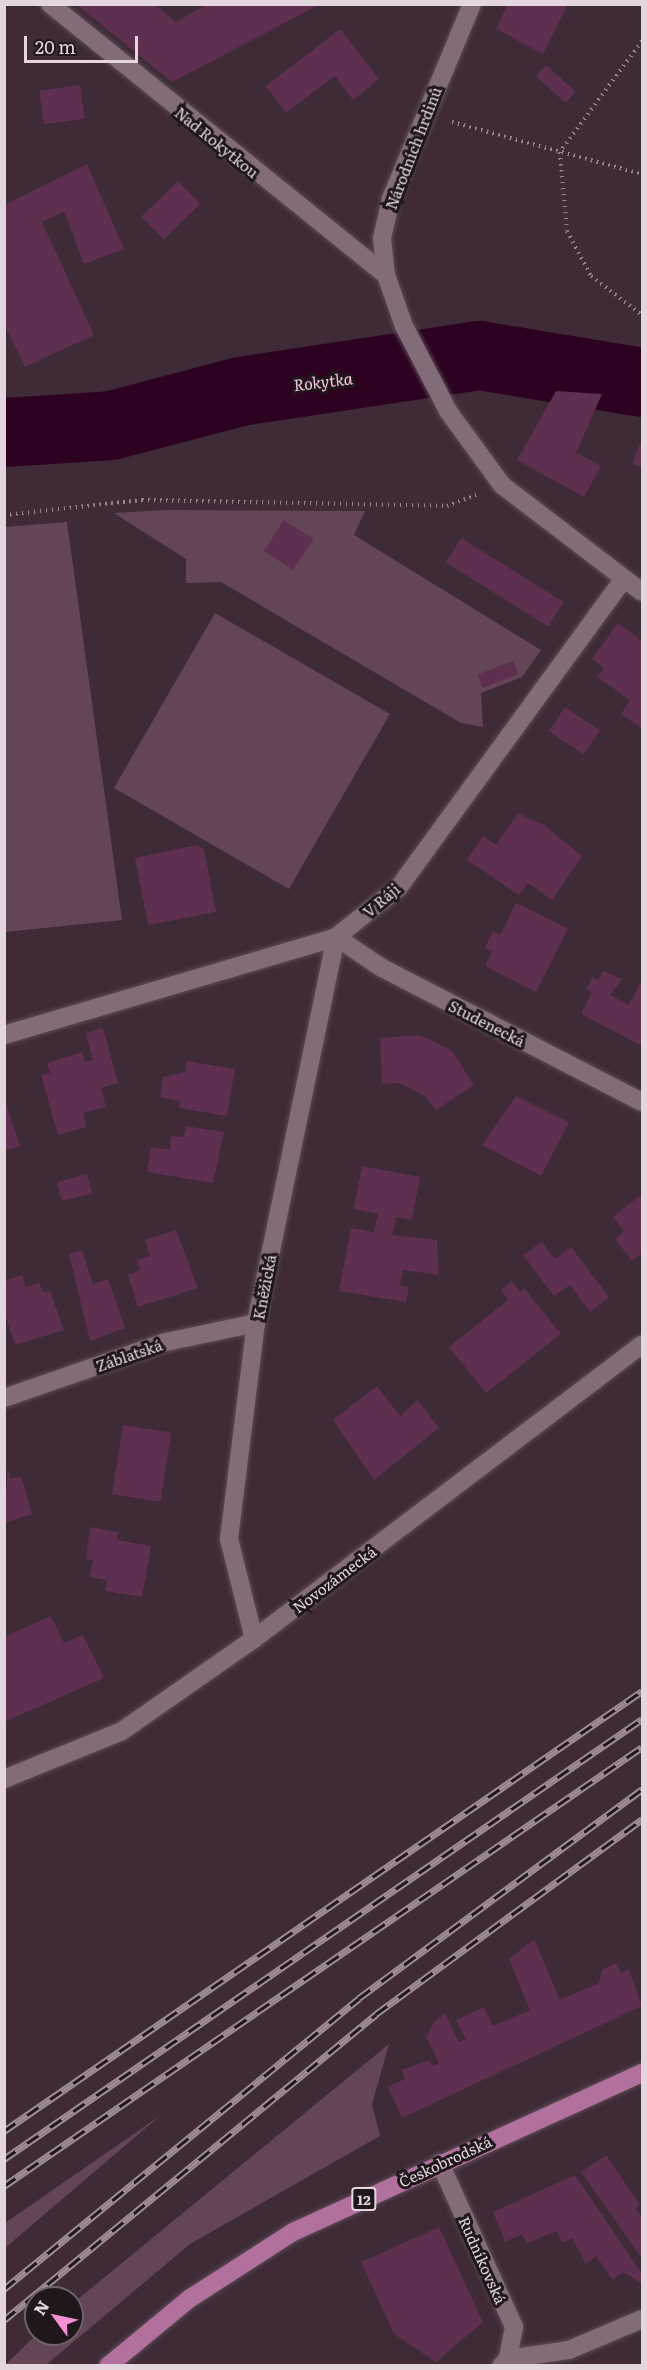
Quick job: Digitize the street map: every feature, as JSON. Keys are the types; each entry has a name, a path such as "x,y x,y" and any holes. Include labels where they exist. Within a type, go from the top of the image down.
{"main road":[{"name":"Českobrodská","path":"108,2366 189,2299 293,2232 440,2163 642,2073"}],"street":[{"name":"Nad Rokytkou","path":"50,4 386,275"},
{"name":"Národních hrdinů","path":"472,4 391,199 382,238 386,275 404,326 448,411 502,485 642,592"},
{"name":"V Ráji","path":"4,1035 336,937 399,887 624,579"},
{"name":"Studenecká","path":"336,937 382,968 642,1102"},
{"name":"Kněžická","path":"254,1639 229,1539 256,1323 336,937"},
{"name":"Záblatská","path":"4,1398 166,1342 256,1323"},
{"name":"Novozámecká","path":"4,1779 122,1731 254,1639 642,1344"},
{"name":"Rudníkovská","path":"440,2163 514,2327 505,2362"},
{"path":"505,2362 569,2350 642,2319"}],"path":[{"path":"642,41 560,152 567,231 591,276 642,315"},
{"path":"424,116 642,174"},
{"path":"4,515 142,500 447,507 502,485"}],"shaded area":[{"path":"167,510 365,511 354,535 541,650 522,677 481,693 483,727 461,723 221,582 186,583 186,559 114,513"},
{"path":"67,522 122,920 5,932 5,527"},
{"path":"215,613 390,714 289,889 114,788"},
{"path":"389,2044 372,2104 380,2136 190,2244 84,2333 84,2294"},
{"path":"161,2115 5,2248 5,2223"},
{"path":"25,2346 69,2346 46,2365 5,2365"}],"building":[{"path":"207,4 317,6 172,82 77,5 155,5 176,22"},
{"path":"508,4 568,4 543,54 496,29"},
{"path":"340,29 379,79 353,100 335,76 286,113 266,86"},
{"path":"546,65 576,92 566,103 536,76"},
{"path":"80,85 85,119 44,124 39,91"},
{"path":"87,164 124,249 84,264 64,211 42,222 94,335 25,367 4,324 4,205"},
{"path":"178,181 200,204 164,239 141,216"},
{"path":"556,391 602,394 576,453 601,466 584,497 517,460"},
{"path":"642,439 642,468 632,463"},
{"path":"284,520 313,539 293,570 264,551"},
{"path":"461,538 564,602 548,627 446,563"},
{"path":"618,623 642,641 641,728 621,714 630,700 597,677 604,668 592,659"},
{"path":"513,661 518,674 483,688 478,675"},
{"path":"565,707 600,730 584,755 549,731"},
{"path":"518,813 544,825 582,856 552,900 528,883 519,895 467,860 483,836 496,845"},
{"path":"197,845 204,849 216,912 148,925 135,858"},
{"path":"516,903 568,929 536,992 485,966 492,951 485,948 493,931 500,935"},
{"path":"603,971 622,979 610,995 629,1005 642,979 642,1046 581,1014 592,992 586,989 592,977 598,980"},
{"path":"103,1028 118,1083 101,1088 106,1107 83,1113 86,1127 58,1135 41,1075 50,1073 47,1063 82,1052 85,1062 93,1060 86,1033"},
{"path":"420,1035 452,1051 474,1085 436,1110 425,1096 400,1083 382,1084 380,1038"},
{"path":"186,1061 235,1069 227,1116 179,1108 180,1101 160,1097 163,1077 185,1072"},
{"path":"516,1096 569,1122 541,1176 482,1145"},
{"path":"4,1097 20,1146 4,1151"},
{"path":"186,1126 224,1132 213,1183 147,1172 151,1147 170,1150 171,1136 184,1137"},
{"path":"362,1166 420,1177 412,1220 396,1217 392,1235 437,1240 439,1275 403,1270 400,1285 409,1287 406,1302 339,1291 351,1228 374,1232 378,1214 354,1209"},
{"path":"87,1174 92,1193 62,1201 57,1182"},
{"path":"642,1194 642,1253 632,1261 615,1239 624,1231 613,1217"},
{"path":"176,1230 198,1288 138,1307 128,1275 140,1270 137,1260 150,1256 145,1240"},
{"path":"542,1242 555,1259 571,1247 609,1297 590,1312 570,1285 554,1296 523,1255"},
{"path":"82,1250 93,1284 108,1279 125,1328 90,1341 69,1254"},
{"path":"22,1275 26,1287 39,1283 44,1293 50,1291 64,1330 15,1345 4,1311 4,1281"},
{"path":"512,1281 520,1292 524,1288 561,1334 486,1393 449,1347 508,1300 501,1290"},
{"path":"377,1386 400,1416 418,1400 439,1428 374,1480 333,1420"},
{"path":"123,1425 171,1433 160,1502 112,1494"},
{"path":"8,1469 11,1479 21,1476 32,1514 4,1523"},
{"path":"90,1527 118,1532 117,1540 151,1546 142,1597 105,1591 107,1580 90,1577 93,1560 86,1559"},
{"path":"51,1616 64,1643 83,1635 104,1678 4,1722 4,1637"},
{"path":"534,1939 560,2000 599,1983 602,1970 616,1963 621,1973 629,1970 642,2006 402,2118 388,2087 405,2079 401,2070 430,2060 432,2066 439,2063 426,2037 433,2023 445,2013 459,2042 466,2039 456,2020 484,2007 493,2026 530,2010 509,1959"},
{"path":"606,2155 640,2205 636,2208 642,2218 641,2257 581,2172"},
{"path":"575,2175 642,2274 642,2284 623,2272 613,2280 596,2256 586,2264 572,2238 562,2243 557,2231 527,2243 522,2234 505,2242 493,2212"},
{"path":"439,2227 483,2322 436,2362 394,2334 361,2262"}],"waterway":[{"name":"Rokytka","path":"4,432 111,425 240,391 479,355 642,382"}],"railway":[{"path":"4,2131 642,1691"},
{"path":"4,2159 642,1719"},
{"path":"4,2186 642,1747"},
{"path":"4,2289 359,1998 642,1789"},
{"path":"4,2320 376,2014 642,1819"}]}
